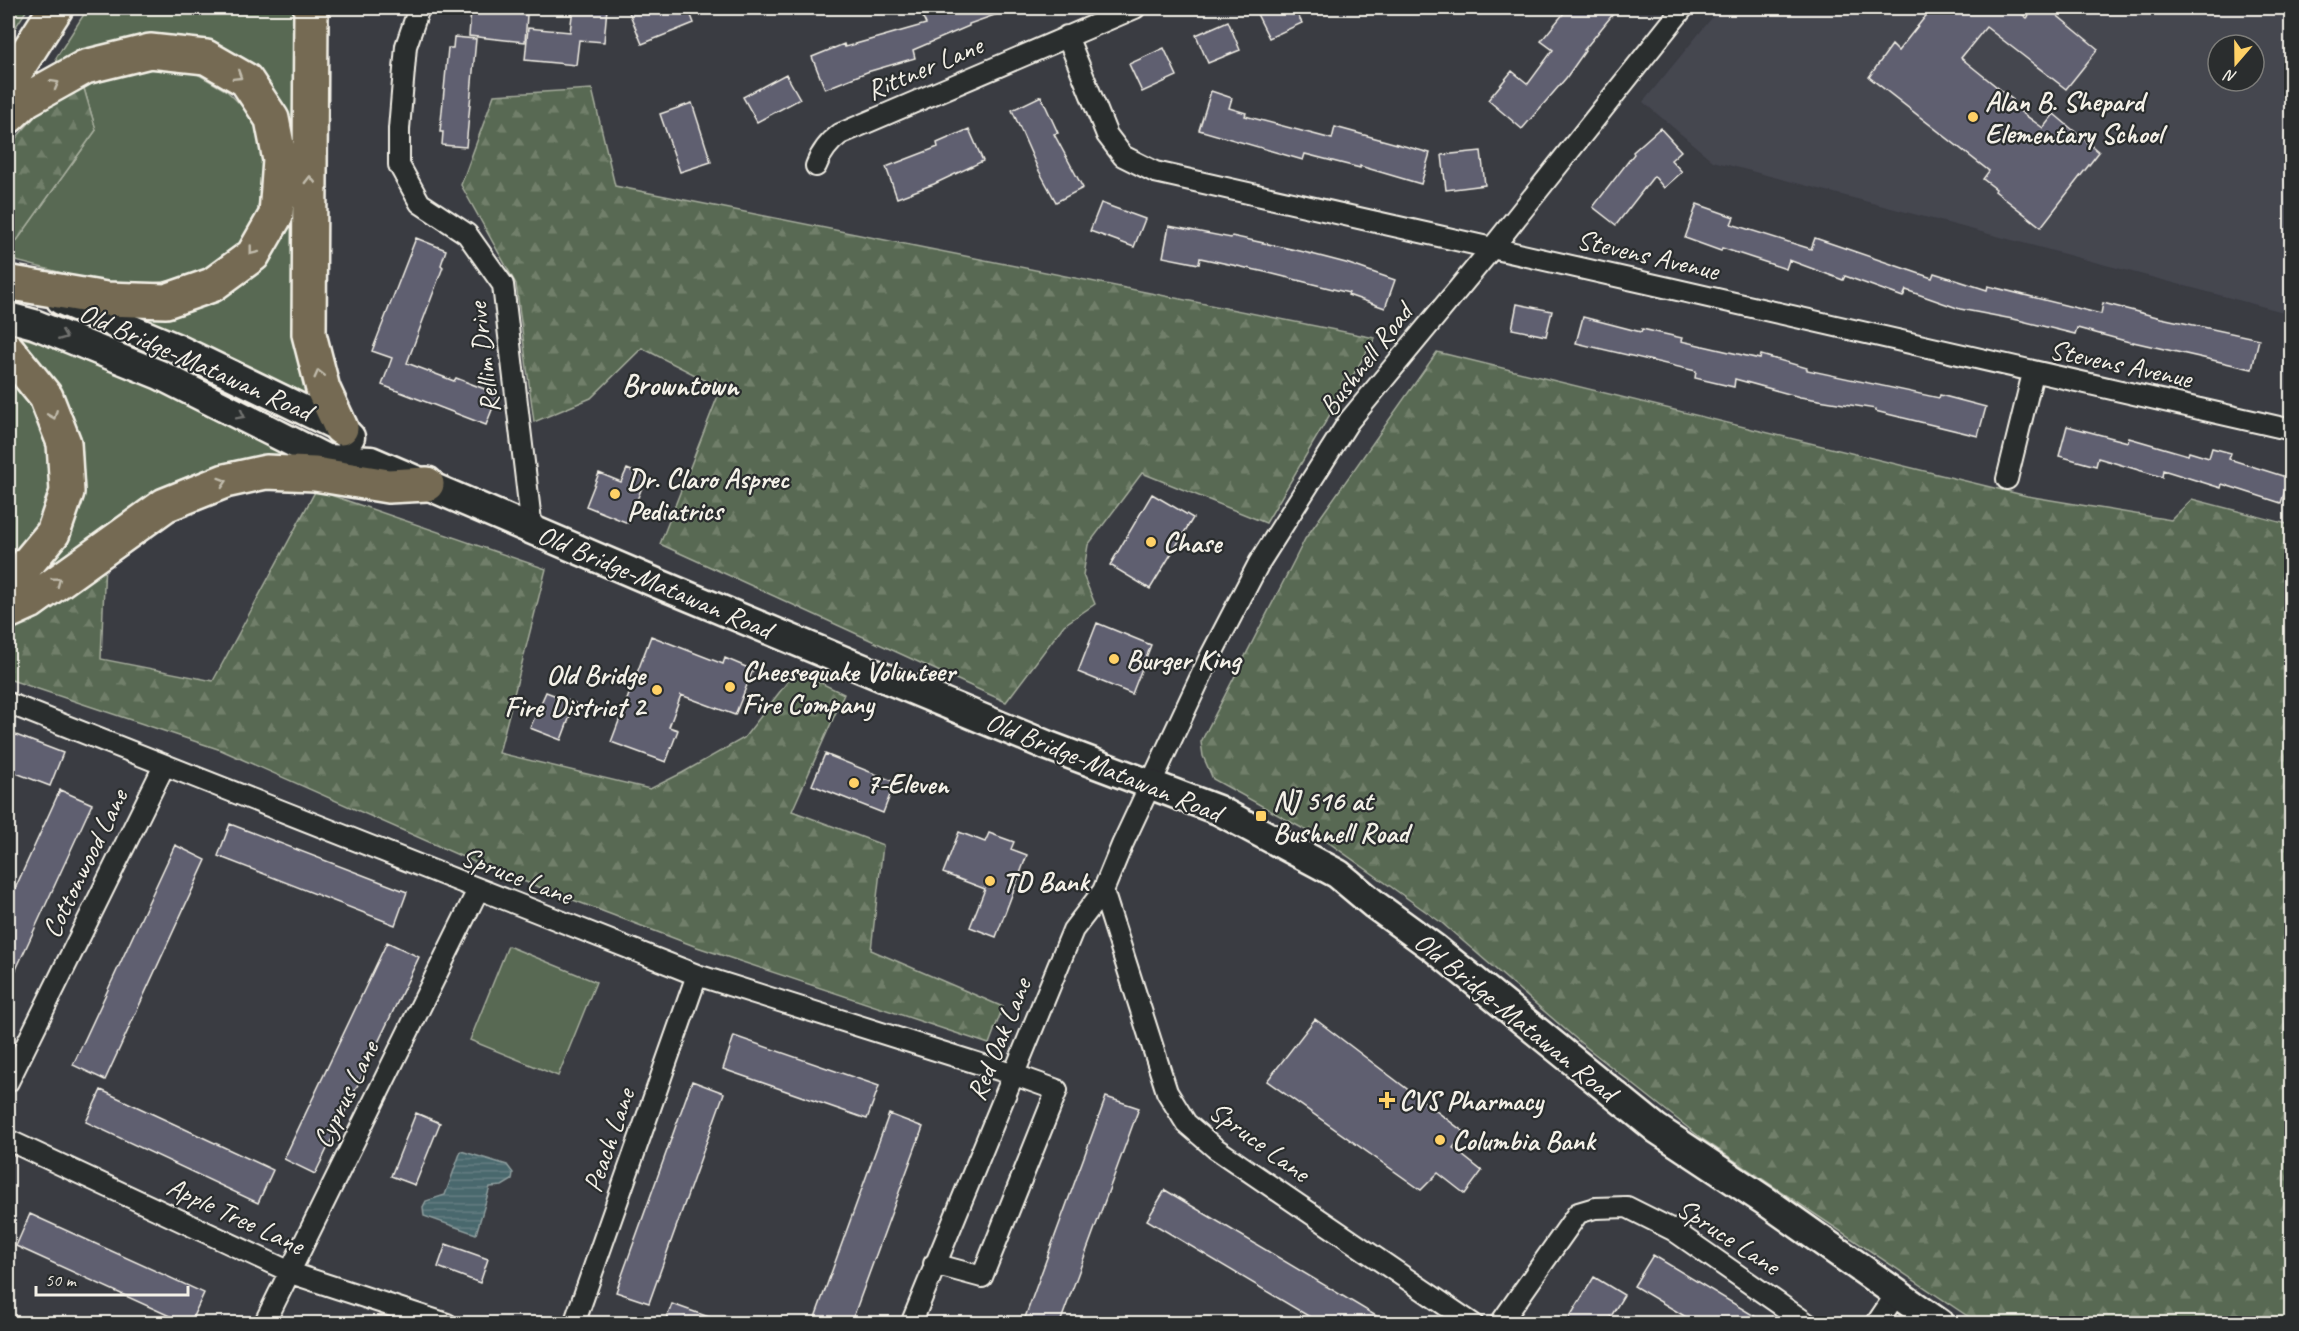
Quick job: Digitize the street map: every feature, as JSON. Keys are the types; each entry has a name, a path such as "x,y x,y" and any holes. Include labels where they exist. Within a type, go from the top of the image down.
{"highway":[{"path":"8,83 56,8"},
{"path":"311,8 309,334 323,389 341,428"},
{"path":"8,117 26,100 85,67 150,51 206,57 246,80 272,119 280,160 276,215 253,255 212,285 166,301 106,299 10,282"},
{"path":"8,350 46,397 64,443 67,492 53,532 22,570 8,580"},
{"path":"8,612 30,602 165,505 225,481 266,472 315,474 388,486 427,484"}],"main road":[{"name":"Old Bridge-Matawan Road","path":"10,282 82,308 178,349 341,428 371,460"},
{"name":"Old Bridge-Matawan Road","path":"8,317 34,324 160,375 327,459 371,460 532,530 1046,745 1218,810 1338,874 1434,948 1657,1129 1767,1202 1940,1323"}],"street":[{"name":"Rellim Drive","path":"419,8 406,46 399,129 399,165 420,204 467,234 503,285 532,530"},
{"name":"Rittner Lane","path":"816,166 829,142 840,134 1135,8"},
{"name":"Bushnell Road","path":"1151,784 1209,659 1259,563 1349,421 1494,247 1683,8"},
{"name":"Stevens Avenue","path":"1067,36 1107,135 1123,156 1155,172 1494,247 2033,373 2292,430"},
{"path":"2007,479 2033,373"},
{"name":"Spruce Lane","path":"8,703 697,975 1057,1090 982,1277 934,1264"},
{"name":"Cottonwood Lane","path":"8,1083 165,766"},
{"name":"Red Oak Lane","path":"911,1323 1015,1075 1072,930 1103,891 1151,784"},
{"name":"Cyprus Lane","path":"264,1323 478,890"},
{"name":"Spruce Lane","path":"1103,891 1167,1092 1186,1123 1215,1148 1473,1323"},
{"name":"Peach Lane","path":"574,1323 697,975"},
{"name":"Apple Tree Lane","path":"8,1140 290,1272 447,1323"},
{"name":"Spruce Lane","path":"1500,1323 1578,1213 1595,1208 1627,1207 1673,1230 1808,1323"},
{"path":"1876,1323 1897,1293"}],"shaded area":[{"path":"1720,8 2280,8 2292,16 2291,314 1713,161 1643,102"}],"green space":[{"path":"10,8 28,8 8,39 8,11"},
{"path":"88,8 299,8 300,360 307,394 133,315 257,267 281,118 143,39 113,43 57,62 56,58"},
{"path":"180,64 227,91 254,118 264,161 256,225 231,259 196,278 117,287 8,259 8,253 96,130 83,85 126,67"},
{"path":"83,85 96,130 8,253 8,147 47,103"},
{"path":"592,89 615,186 1375,338 1266,523 1142,473 1088,545 1083,575 1095,604 1064,625 1006,702 660,544 721,388 642,348 591,398 534,422 516,284 461,185 494,95"},
{"path":"16,336 54,347 127,375 302,458 283,461 38,582 8,592 75,507 15,339"},
{"path":"1437,352 2027,496 2171,520 2192,499 2291,525 2291,1323 1978,1323 1701,1138 1581,1043 1442,923 1329,843 1213,779 1203,756 1201,742 1305,539"},
{"path":"8,366 53,440 50,513 8,566"},
{"path":"316,490 546,569 499,753 650,789 744,738 796,671 844,694 792,811 883,845 871,950 1003,1007 989,1044 697,947 481,865 221,750 8,679 8,629 38,614 105,561 101,659 213,681"},
{"path":"508,946 596,982 558,1076 470,1040"}],"water":[{"path":"461,1151 507,1165 513,1173 512,1180 502,1186 490,1187 476,1234 424,1216 423,1207 426,1201 445,1195"}],"building":[{"path":"492,8 527,15 525,42 469,36 471,10 492,12"},
{"path":"573,8 607,8 604,42 579,40 576,65 525,60 528,28 570,32"},
{"path":"639,8 688,8 694,23 642,44 629,12"},
{"path":"934,8 1009,8 1009,10 969,24 969,26 913,50 915,58 867,72 825,89 812,57 844,44 845,47 926,24 921,13"},
{"path":"1254,8 1294,8 1302,23 1269,38"},
{"path":"1568,8 1618,8 1584,50 1566,78 1522,129 1488,100 1512,71 1528,84 1553,50 1541,41"},
{"name":"Alan B. Shepard Elementary School","path":"1932,8 2014,8 2027,18 2036,8 2048,8 2098,49 2066,89 1986,27 1961,58 2013,100 2010,104 2043,128 2054,114 2099,152 2041,227 1983,179 1989,171 1869,77 1892,45 1898,51"},
{"path":"1228,21 1240,50 1208,63 1196,35"},
{"path":"454,37 476,39 466,147 442,145 443,132 440,132 448,48 453,48"},
{"path":"1164,48 1177,76 1142,92 1129,64"},
{"path":"786,74 800,99 757,122 743,97"},
{"path":"1211,91 1232,98 1229,108 1246,113 1245,116 1332,139 1335,127 1430,153 1421,184 1360,166 1360,168 1305,154 1303,160 1199,130"},
{"path":"1041,96 1058,133 1054,134 1083,188 1056,202 1038,169 1012,110"},
{"path":"692,103 711,162 680,172 660,114"},
{"path":"1660,128 1681,151 1671,160 1682,172 1664,188 1654,176 1616,225 1593,207 1634,154 1633,152"},
{"path":"969,129 983,161 897,198 886,167 938,147 937,143"},
{"path":"1481,151 1485,185 1446,190 1442,155"},
{"path":"1101,203 1145,219 1134,247 1090,231"},
{"path":"1697,204 1734,217 1731,224 1811,249 1815,238 1932,278 1934,273 1987,290 1988,286 2101,314 2103,303 2259,339 2252,369 2133,343 2077,328 2075,334 1960,309 1906,290 1903,297 1845,276 1843,280 1789,260 1786,269 1722,248 1721,251 1685,238"},
{"path":"1169,226 1231,238 1232,236 1300,251 1346,263 1395,280 1385,308 1348,295 1349,293 1265,272 1200,258 1199,264 1163,257"},
{"path":"416,238 446,250 441,265 443,267 407,363 454,381 456,378 487,390 486,392 497,397 486,425 382,385 392,358 372,351"},
{"path":"1517,304 1552,311 1546,336 1512,329"},
{"path":"1583,317 1641,332 1642,329 1682,338 1681,341 1760,359 1761,355 1807,368 1807,370 1939,398 1940,395 1986,407 1978,436 1875,411 1876,409 1800,397 1735,379 1734,387 1695,378 1696,371 1576,343"},
{"path":"2067,426 2128,442 2129,438 2188,455 2189,452 2209,458 2212,448 2231,453 2229,459 2289,478 2281,503 2222,484 2221,488 2163,470 2162,477 2098,458 2096,466 2059,456"},
{"name":"Dr. Claro Asprec Pediatrics","path":"627,469 646,477 628,523 586,506 599,473 621,482"},
{"name":"Chase","path":"1152,494 1193,518 1150,589 1110,565"},
{"name":"Burger King","path":"1097,623 1151,645 1132,694 1078,672"},
{"name":"Old Bridge Fire District 2","path":"651,636 723,664 725,658 753,670 735,715 681,695 669,727 678,730 666,762 611,742"},
{"path":"546,692 575,703 561,740 530,728"},
{"path":"8,732 63,753 50,786 8,770"},
{"name":"7-Eleven","path":"825,754 895,782 883,813 812,785"},
{"path":"60,790 92,804 8,987 8,904"},
{"path":"230,824 407,892 395,925 218,856"},
{"name":"TD Bank","path":"959,832 985,842 989,833 1014,842 1011,849 1027,855 996,937 970,927 985,889 943,873"},
{"path":"175,845 206,860 105,1080 73,1065"},
{"path":"387,942 419,957 315,1174 284,1159"},
{"path":"1315,1019 1465,1133 1453,1148 1482,1171 1465,1194 1438,1173 1421,1190 1267,1081"},
{"path":"734,1036 879,1086 867,1119 723,1069"},
{"path":"692,1081 724,1093 649,1303 616,1292"},
{"path":"101,1090 273,1170 258,1203 86,1122"},
{"path":"1106,1097 1139,1108 1060,1323 1023,1323"},
{"path":"416,1113 440,1123 415,1185 391,1176"},
{"path":"889,1114 923,1127 851,1323 813,1323"},
{"path":"1165,1190 1388,1323 1320,1323 1147,1220"},
{"path":"30,1214 204,1293 190,1323 185,1323 16,1246"},
{"path":"446,1244 488,1259 480,1283 438,1267"},
{"path":"1653,1255 1766,1323 1696,1323 1634,1286"},
{"path":"1594,1277 1624,1295 1607,1323 1566,1323"},
{"path":"672,1304 720,1321 719,1323 665,1323"}],"place":[{"name":"Alan B. Shepard Elementary School","path":"1973,117"},
{"name":"Dr. Claro Asprec Pediatrics","path":"615,494"},
{"name":"Chase","path":"1151,542"},
{"name":"Burger King","path":"1114,659"},
{"name":"Cheesequake Volunteer Fire Company","path":"730,687"},
{"name":"Old Bridge Fire District 2","path":"657,690"},
{"name":"7-Eleven","path":"854,783"},
{"name":"NJ 516 at Bushnell Road","path":"1261,816"},
{"name":"TD Bank","path":"990,881"},
{"name":"CVS Pharmacy","path":"1387,1100"},
{"name":"Columbia Bank","path":"1440,1140"}],"district":[{"name":"Browntown","path":"680,385"}]}
